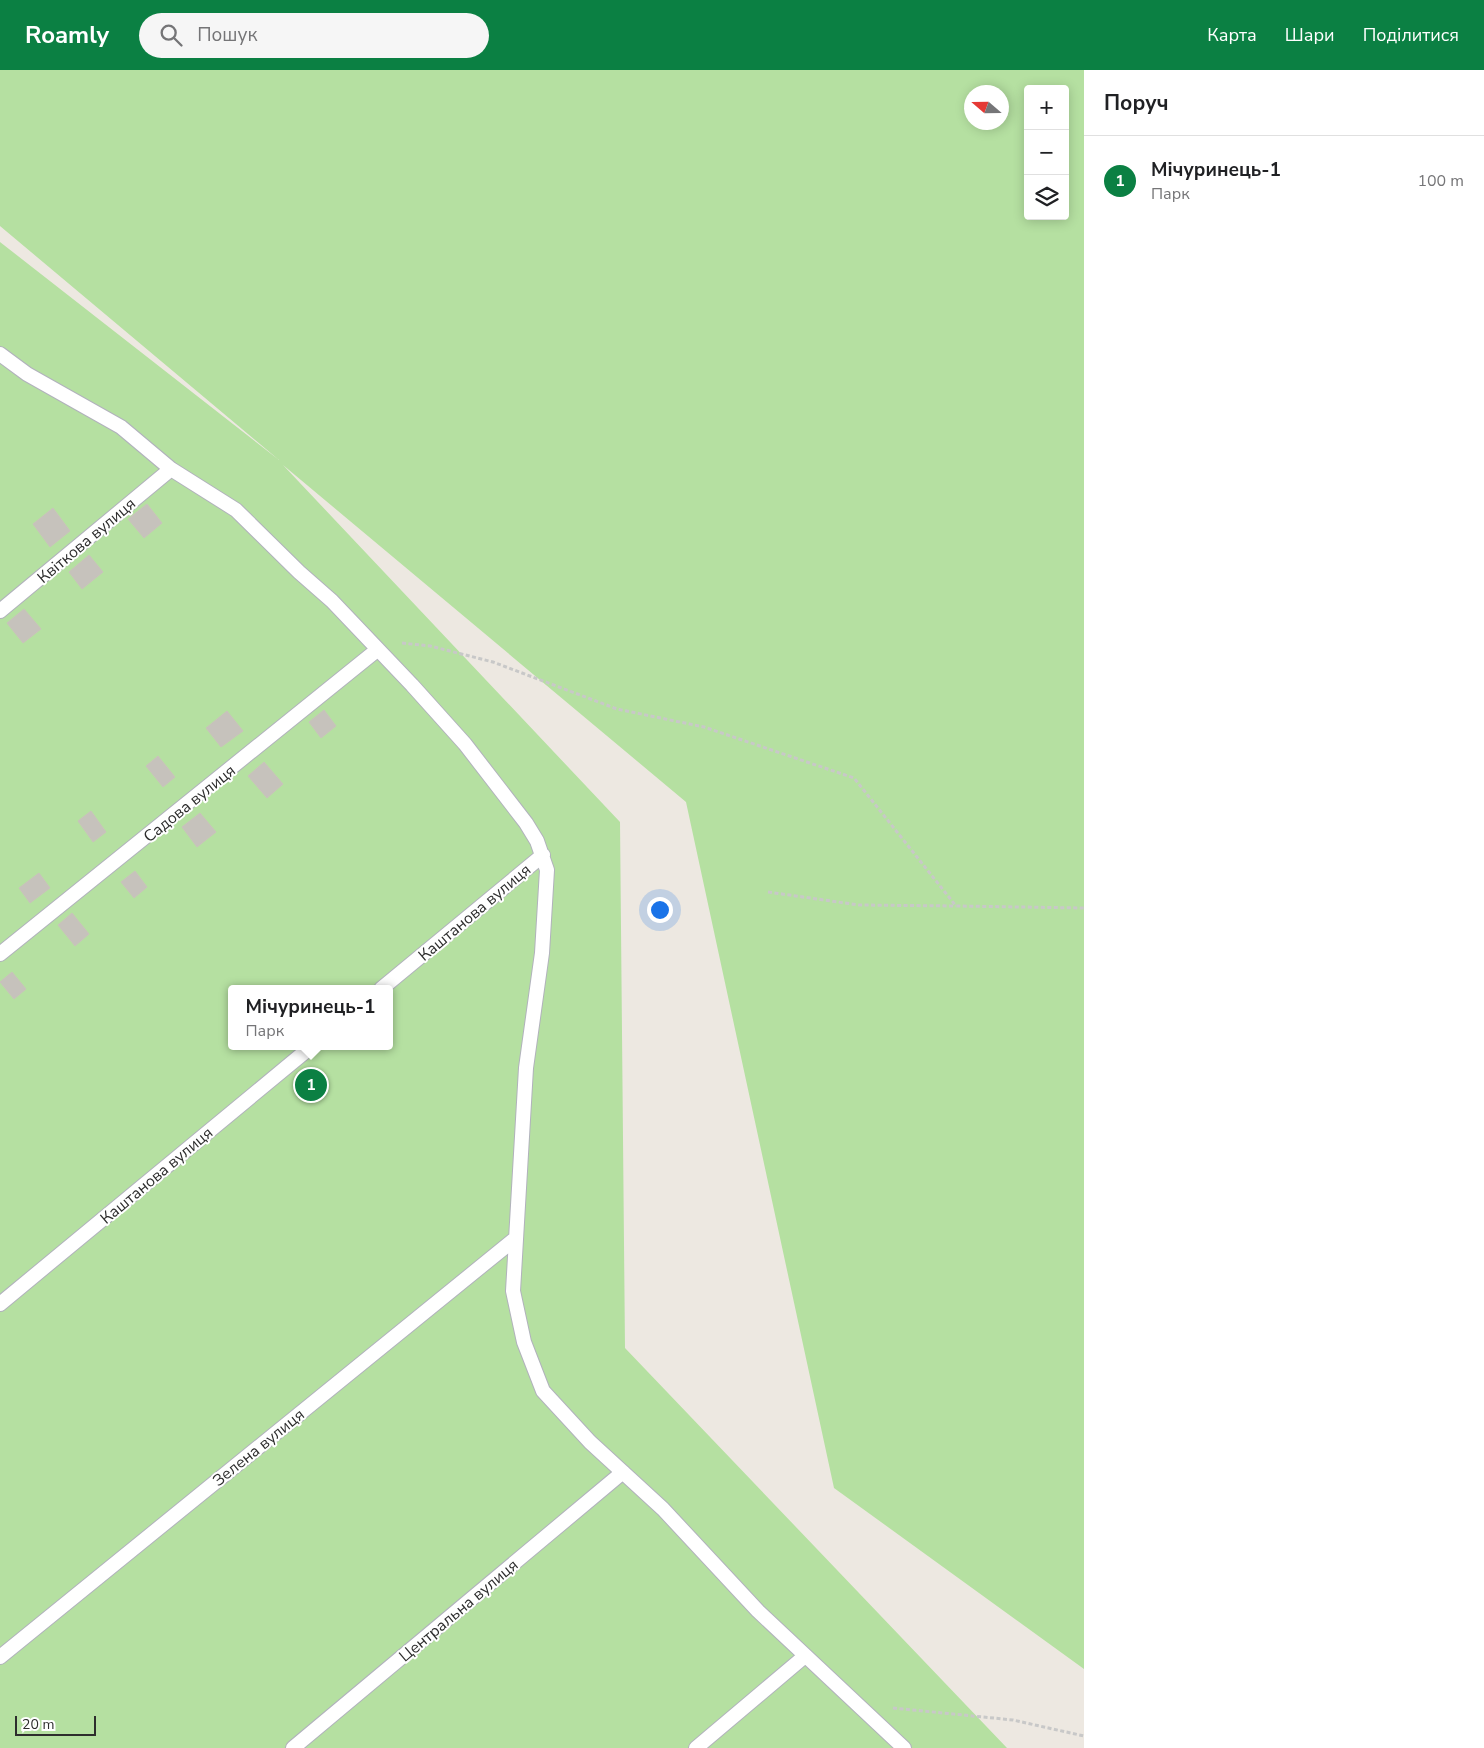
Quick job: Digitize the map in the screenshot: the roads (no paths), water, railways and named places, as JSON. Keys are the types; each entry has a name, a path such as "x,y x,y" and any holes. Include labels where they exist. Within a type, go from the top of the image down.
{"lane":[{"path":"0,354 28,374 121,427 171,469 236,510 299,572 332,601 465,744 526,823 543,855 547,870 543,943 526,1068 514,1290 517,1317 543,1391 590,1442 663,1509 758,1611 904,1748"},
{"name":"Квіткова вулиця","path":"0,611 171,469"},
{"name":"Садова вулиця","path":"0,954 377,650"},
{"name":"Каштанова вулиця","path":"386,985 543,855"},
{"name":"Каштанова вулиця","path":"0,1304 307,1050"},
{"name":"Зелена вулиця","path":"0,1657 516,1238"},
{"name":"Центральна вулиця","path":"293,1748 623,1472"},
{"path":"696,1748 806,1656"}],"place":[{"name":"Мічуринець-1","path":"311,1085"}]}
